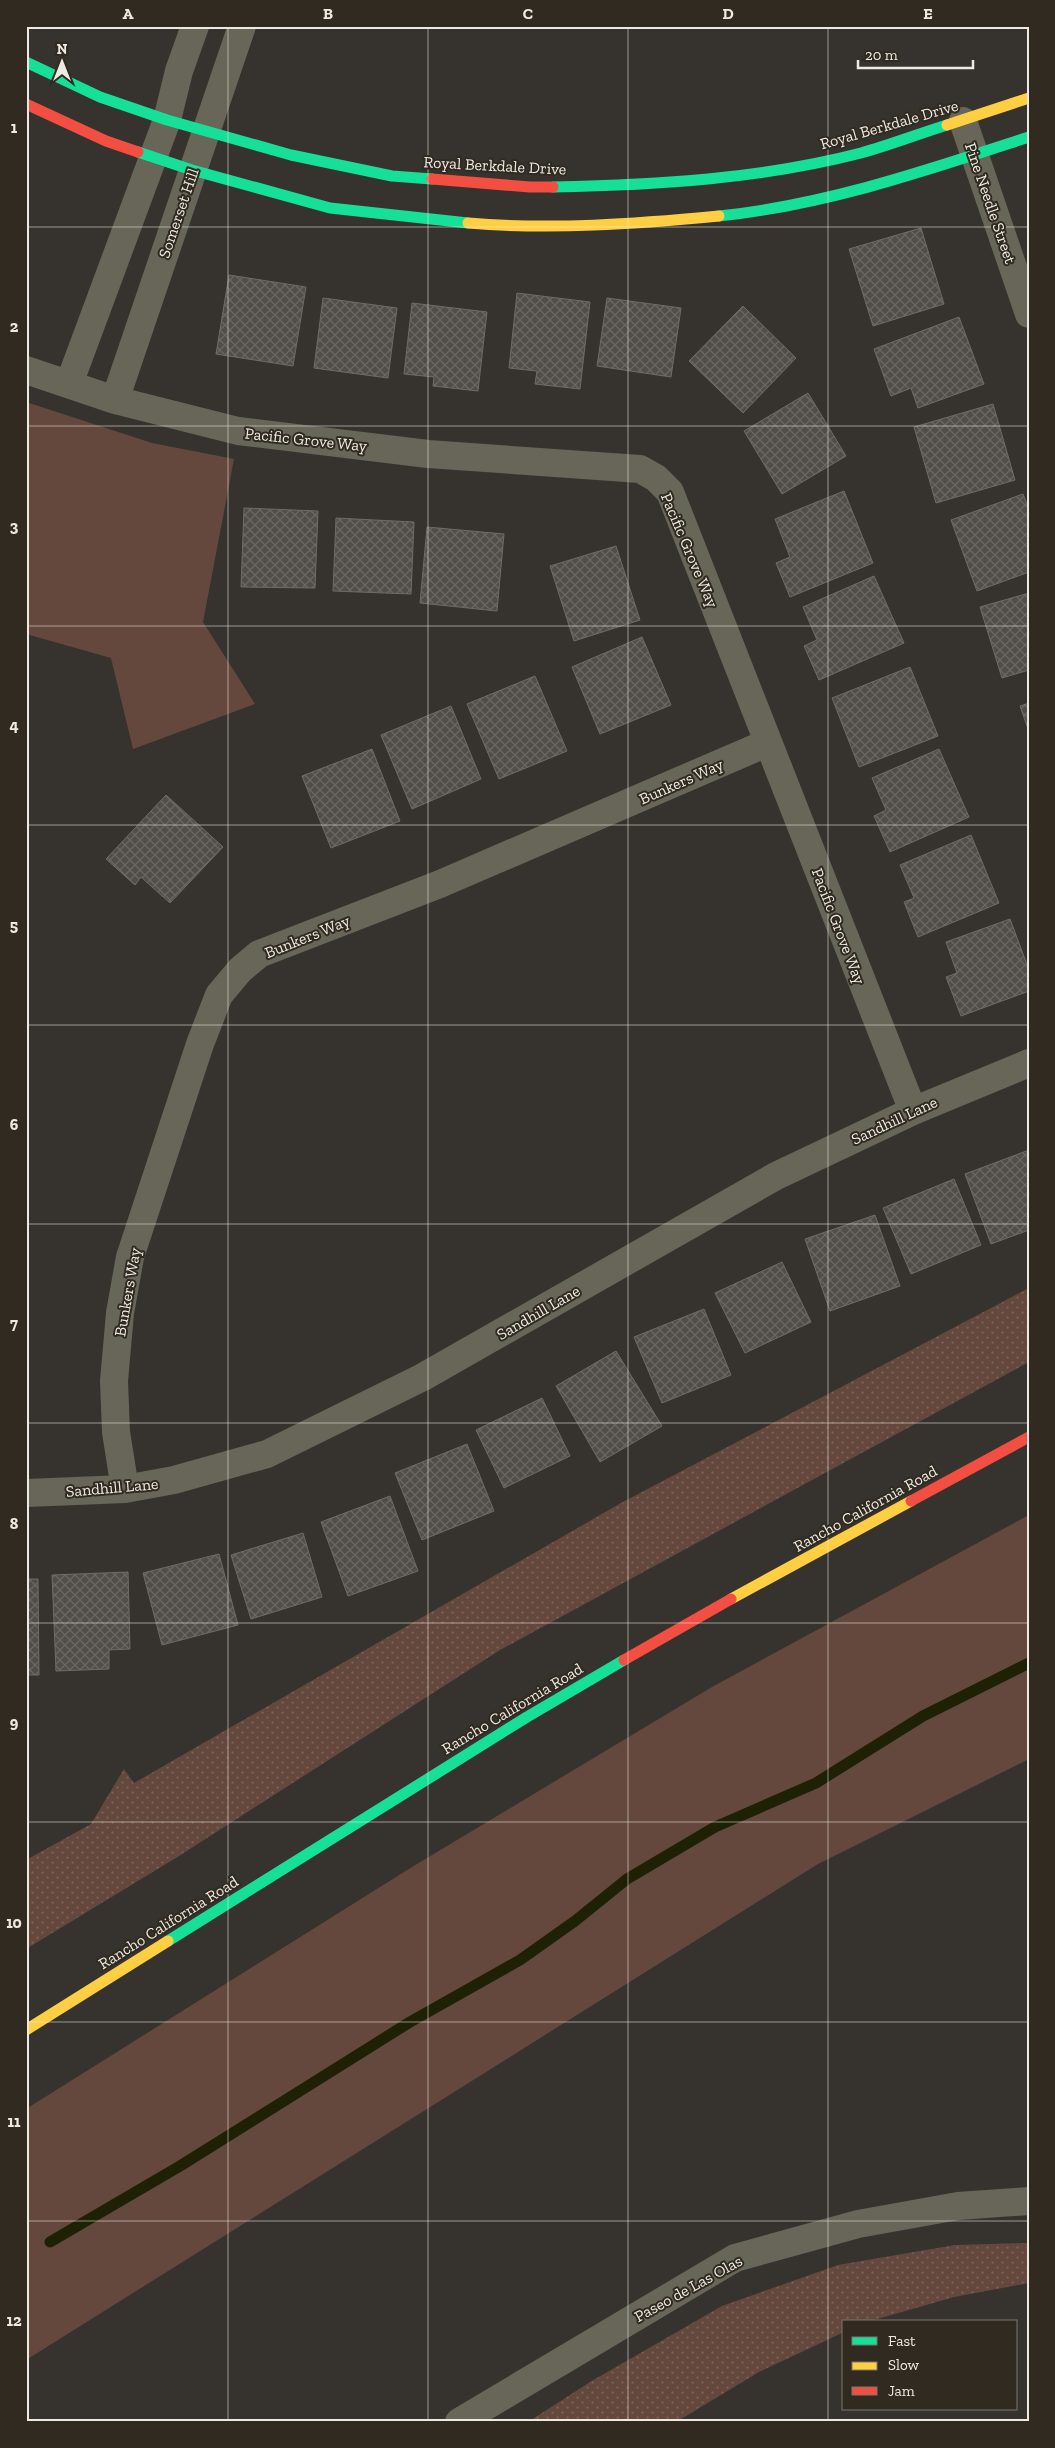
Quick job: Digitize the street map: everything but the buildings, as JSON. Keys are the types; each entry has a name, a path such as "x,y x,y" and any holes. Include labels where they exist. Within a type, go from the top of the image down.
{"street":[{"path":"69,384 167,120 179,71 195,26"},
{"name":"Somerset Hill","path":"115,400 242,26"},
{"name":"Royal Berkdale Drive","path":"26,62 100,97 206,132 291,154 392,176 549,187 651,185 764,173 861,153 1029,98"},
{"path":"26,104 106,140 192,170 330,208 414,220 500,226 564,228 670,221 736,214 810,201 892,182 1029,137"},
{"name":"Pine Needle Street","path":"963,121 1029,314"},
{"name":"Pacific Grove Way","path":"26,370 115,400 238,431 428,454 640,470 656,478 670,492 913,1111"},
{"name":"Bunkers Way","path":"125,1489 116,1432 114,1381 120,1313 130,1257 200,1044 219,995 240,970 259,954 502,859 767,743"},
{"name":"Sandhill Lane","path":"26,1493 125,1489 174,1480 267,1454 423,1377 776,1176 913,1111 1029,1063"},
{"name":"Rancho California Road","path":"26,2030 527,1717 680,1627 1029,1437"},
{"name":"Paseo de Las Olas","path":"459,2422 735,2258 858,2224 958,2206 1029,2201"}],"shaded area":[{"path":"26,402 152,443 234,459 203,622 255,704 133,749 111,658 26,634"},
{"path":"1029,1288 1029,1362 500,1650 179,1856 26,1949 26,1860 91,1824 124,1769 134,1783 621,1503"},
{"path":"1029,1515 1029,1759 818,1864 26,2360 26,2109 412,1867 712,1687"},
{"path":"1029,2243 1029,2283 954,2297 874,2320 842,2320 842,2333 759,2372 676,2422 528,2422 590,2382 722,2306 838,2265 955,2245"}],"waterway":[{"path":"50,2242 180,2166 410,2022 520,1960 575,1921 627,1879 715,1827 816,1783 923,1716 1029,1663"}],"traffic: fast":[{"path":"26,62 100,97 167,120 291,155 392,176 432,179"},
{"path":"553,187 708,179 785,169 861,153 947,125"},
{"path":"719,216 759,211 837,195 915,174 1029,137"},
{"path":"138,152 192,170 330,208 468,223"},
{"path":"168,1941 527,1717 624,1660"}],"traffic: slow":[{"path":"947,125 1029,98"},
{"path":"468,223 562,226 719,216"},
{"path":"731,1599 911,1501"},
{"path":"26,2030 168,1941"}],"traffic: jam":[{"path":"26,104 106,141 138,152"},
{"path":"432,179 530,187 553,187"},
{"path":"911,1501 1029,1437"},
{"path":"624,1660 731,1599"}]}
